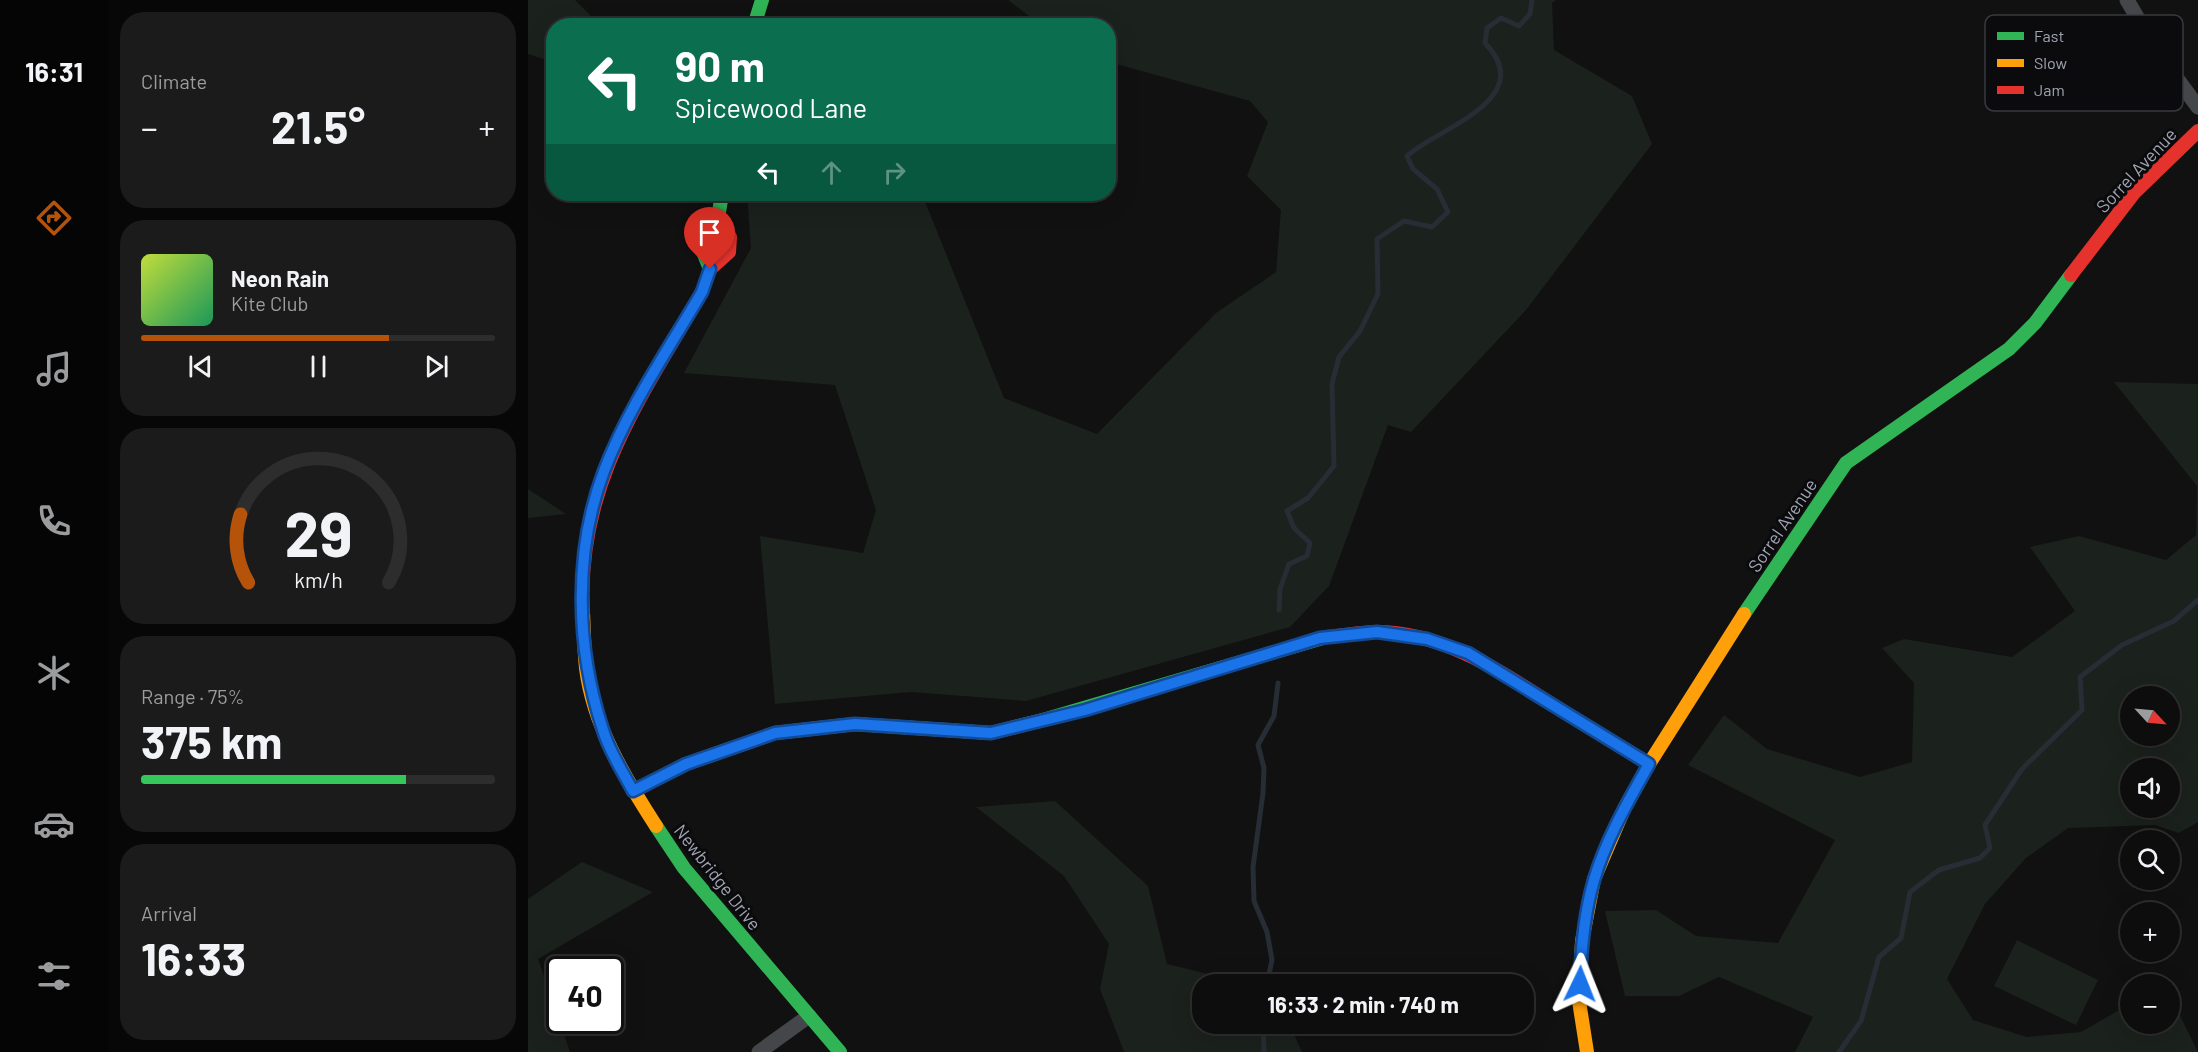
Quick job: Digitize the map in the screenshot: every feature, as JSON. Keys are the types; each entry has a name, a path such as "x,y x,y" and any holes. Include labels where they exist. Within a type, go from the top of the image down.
{"street":[{"path":"756,18 762,0"},
{"path":"2127,0 2136,15"},
{"path":"2183,87 2198,107"},
{"name":"Sorrel Avenue","path":"1587,1052 1580,1002 1581,959 1594,879 1624,808 1649,764 1783,554 1846,464 2009,349 2035,323 2134,193 2198,131"},
{"path":"710,269 699,242 704,232 718,218 721,201"},
{"name":"Newbridge Drive","path":"718,218 730,237 731,247 710,269 702,292 624,425 603,472 589,520 582,594 586,669 603,732 633,791 684,868 840,1052"},
{"path":"633,791 686,764 775,733 855,724 991,733 1085,710 1320,638 1377,632 1427,639 1468,653 1649,764"},
{"path":"759,1052 809,1016"}],"shaded area":[{"path":"528,0 575,0 593,18 546,18 546,60 528,54"},
{"path":"1008,0 1556,0 1552,3 1554,50 1632,96 1652,144 1526,310 1411,432 1388,425 1329,586 1290,627 1026,701 911,692 775,704 760,536 863,553 876,510 835,385 684,373 751,248 748,201 925,201 1004,398 1097,434 1216,313 1276,272 1281,210 1247,176 1268,122 1250,101 1116,64 1116,18 1032,18"},
{"path":"2114,382 2198,384 2198,822 2180,832 2180,830 2170,830 2155,825 2068,828 2026,858 1985,904 1947,979 1973,1020 2027,1037 2081,1032 2120,1010 2120,1034 2180,1034 2180,1015 2198,1052 1795,1052 1813,1017 1719,977 1679,996 1625,996 1605,911 1656,910 1696,936 1778,943 1835,840 1688,765 1724,715 1767,749 1860,777 1912,762 1914,683 1882,648 1904,639 2012,657 2075,611 2030,547 2079,536 2166,560 2196,535 2197,486"},
{"path":"528,489 566,514 528,518"},
{"path":"1055,801 1148,886 1167,964 1208,974 1192,974 1192,1034 1294,1034 1302,1052 1124,1052 1100,989 1109,944 1064,876 976,807"},
{"path":"582,862 653,892 538,959 546,982 546,1034 564,1034 570,1052 528,1052 528,899"},
{"path":"2017,940 2098,980 2076,1025 1994,986"}],"waterway":[{"path":"1279,610 1280,589 1289,564 1307,556 1310,543 1294,528 1287,511 1308,498 1334,466 1332,384 1339,357 1360,331 1378,294 1377,239 1404,221 1432,227 1448,212 1437,189 1413,169 1407,156 1477,111 1492,97 1500,81 1499,63 1485,43 1487,28 1501,18 1519,26 1530,14 1532,0"},
{"path":"1839,1052 1861,1021 1879,957 1901,938 1910,892 1939,870 1980,858 1990,848 1985,825 2022,769 2082,710 2080,677 2122,645 2174,621 2198,600"},
{"path":"1269,974 1272,960 1267,932 1254,901 1253,867 1263,793 1264,768 1258,745 1274,716 1278,683"},
{"path":"1263,1034 1264,1052"}],"traffic: fast":[{"path":"756,18 762,0"},
{"path":"710,269 699,242 704,232 718,218 721,201"},
{"path":"1744,614 1846,463 2009,349 2035,323 2071,275"},
{"path":"1043,720 1326,637"},
{"path":"656,826 684,868 840,1052"}],"traffic: slow":[{"path":"583,612 586,668 596,710 622,770 656,826"},
{"path":"1587,1052 1579,1001 1582,941 1594,879 1624,809 1649,764 1744,614"},
{"path":"1569,715 1649,764"},
{"path":"633,791 686,764 775,733 855,724 991,733 1043,720"}],"traffic: jam":[{"path":"2071,275 2134,193 2198,131"},
{"path":"583,612 584,566 590,523 601,483 636,406 702,292 710,269 729,252 730,237 718,218"},
{"path":"1326,637 1376,632 1403,634 1429,640 1454,649 1501,672 1569,715"}],"route":[{"path":"710,269 702,292 624,425 603,472 589,520 582,594 586,669 603,732 633,791 686,764 775,733 855,724 991,733 1085,710 1320,638 1377,632 1427,639 1468,653 1649,764 1624,808 1594,879 1582,941 1580,984"}]}
